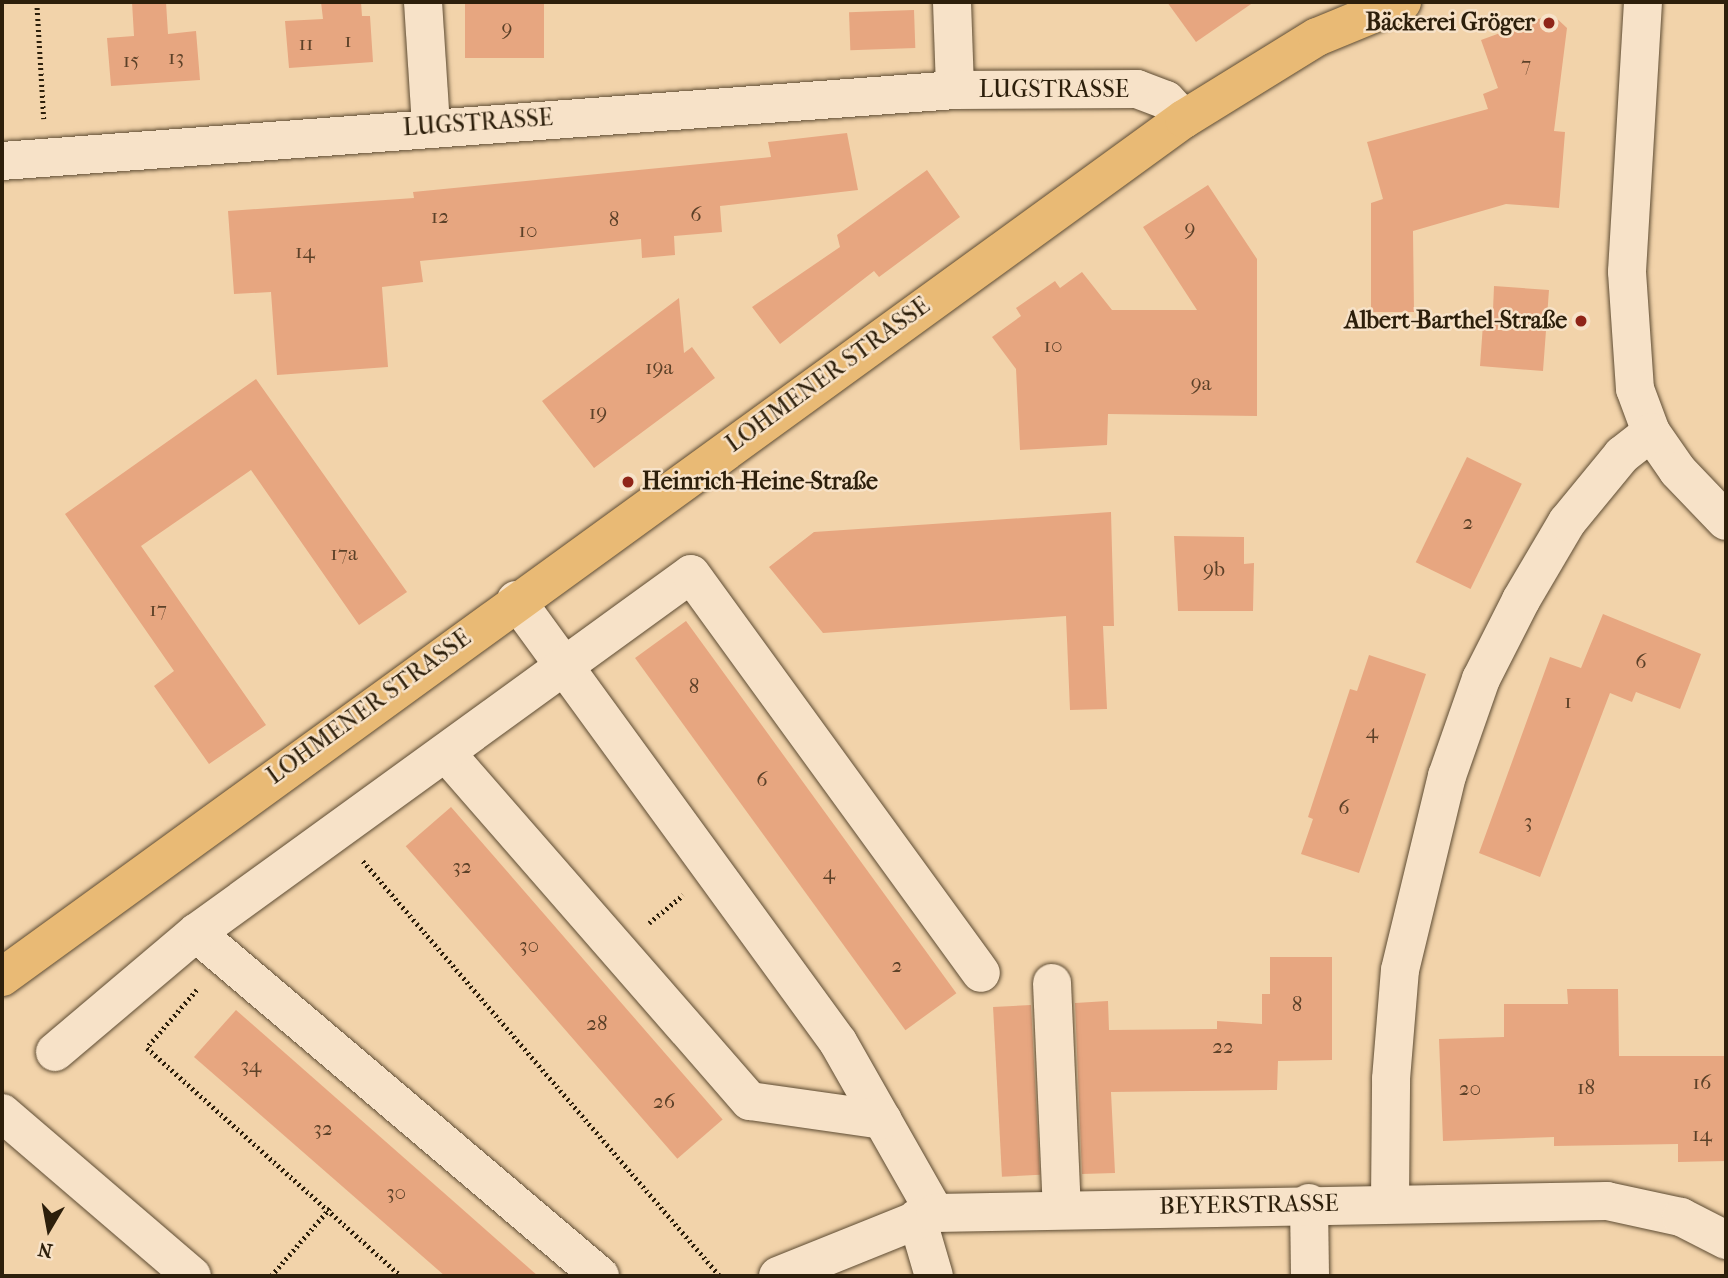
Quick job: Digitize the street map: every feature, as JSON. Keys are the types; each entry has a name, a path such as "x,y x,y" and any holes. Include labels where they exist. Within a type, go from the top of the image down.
{"main road":[{"name":"LOHMENER STRASSE","path":"2,977 516,600 1184,119 1317,37 1402,2"}],"street":[{"path":"423,2 431,125"},
{"name":"LUGSTRASSE","path":"952,2 956,90"},
{"path":"1643,2 1628,319 1635,389 1651,432 1678,471 1726,522"},
{"name":"LUGSTRASSE","path":"2,161 431,125 956,90 1137,89 1166,100 1184,119"},
{"path":"1390,1203 1391,1079 1400,970 1447,776 1480,678 1567,522 1622,455 1651,432"},
{"path":"55,1052 196,933 446,753 564,663 691,574 981,974"},
{"path":"516,600 716,868 838,1042 883,1120 926,1215 934,1276"},
{"path":"446,753 750,1101 883,1120"},
{"path":"196,933 600,1276"},
{"path":"1052,983 1062,1210"},
{"path":"2,1113 192,1276"},
{"name":"BEYERSTRASSE","path":"778,1276 926,1215 1308,1203 1606,1200 1681,1217 1726,1240"},
{"path":"1308,1203 1310,1276"}],"path":[{"path":"37,2 46,158"},
{"path":"338,832 720,1276"},
{"path":"619,948 716,868"},
{"path":"225,958 146,1048 330,1208 401,1276"},
{"path":"271,1276 330,1208"}],"building":[{"path":"132,2 166,2 168,34 196,31 200,80 111,86 107,38 134,36"},
{"path":"321,2 361,2 362,16 370,16 373,62 289,68 285,21 323,19"},
{"path":"465,2 544,2 544,58 465,58"},
{"path":"1167,2 1254,2 1196,42"},
{"path":"914,10 915,48 850,50 849,12"},
{"path":"1552,14 1567,28 1554,131 1565,132 1559,208 1506,204 1413,231 1414,312 1371,312 1371,203 1383,199 1367,142 1488,109 1483,94 1498,88 1481,40"},
{"path":"847,133 858,190 720,206 722,232 674,236 675,255 642,258 641,239 420,261 423,282 382,287 388,367 277,375 271,292 234,294 228,211 414,198 413,192 771,157 768,142"},
{"path":"927,170 960,217 879,277 874,271 780,344 752,307 840,247 837,235"},
{"path":"1208,185 1257,259 1257,416 1108,414 1107,445 1020,450 1016,369 992,337 1021,316 1016,308 1055,281 1060,288 1082,272 1112,310 1197,310 1143,227"},
{"path":"1494,286 1549,290 1543,371 1480,366 1484,310 1493,310"},
{"path":"679,298 684,353 692,347 715,378 594,468 542,401"},
{"path":"256,379 407,592 359,625 251,470 141,546 266,725 209,764 154,686 174,671 65,514"},
{"path":"1467,457 1522,484 1471,589 1416,562"},
{"path":"1111,512 1114,626 1103,626 1107,709 1070,710 1066,616 823,633 769,567 814,532"},
{"path":"1174,536 1244,537 1244,564 1254,563 1253,611 1178,611"},
{"path":"1603,614 1701,654 1680,709 1636,692 1632,702 1610,693 1540,877 1479,853 1550,657 1581,668"},
{"path":"686,621 956,993 905,1030 635,658"},
{"path":"1369,655 1426,674 1359,873 1301,854 1313,819 1308,817 1350,689 1357,691"},
{"path":"451,807 723,1119 677,1159 406,846"},
{"path":"1270,957 1332,957 1332,1060 1278,1061 1277,1090 1111,1092 1115,1173 1082,1174 1075,1003 1108,1001 1109,1030 1217,1029 1217,1021 1262,1024 1262,994 1270,994"},
{"path":"1567,989 1618,989 1619,1056 1726,1056 1726,1161 1678,1162 1678,1144 1554,1146 1554,1137 1443,1141 1439,1039 1504,1037 1504,1004 1568,1004"},
{"path":"1031,1005 1040,1175 1002,1177 993,1007"},
{"path":"236,1010 538,1276 445,1276 194,1057"}],"place":[{"name":"Bäckerei Gröger","path":"1549,23"},
{"name":"Albert-Barthel-Straße","path":"1581,321"},
{"name":"Heinrich-Heine-Straße","path":"628,482"}]}
